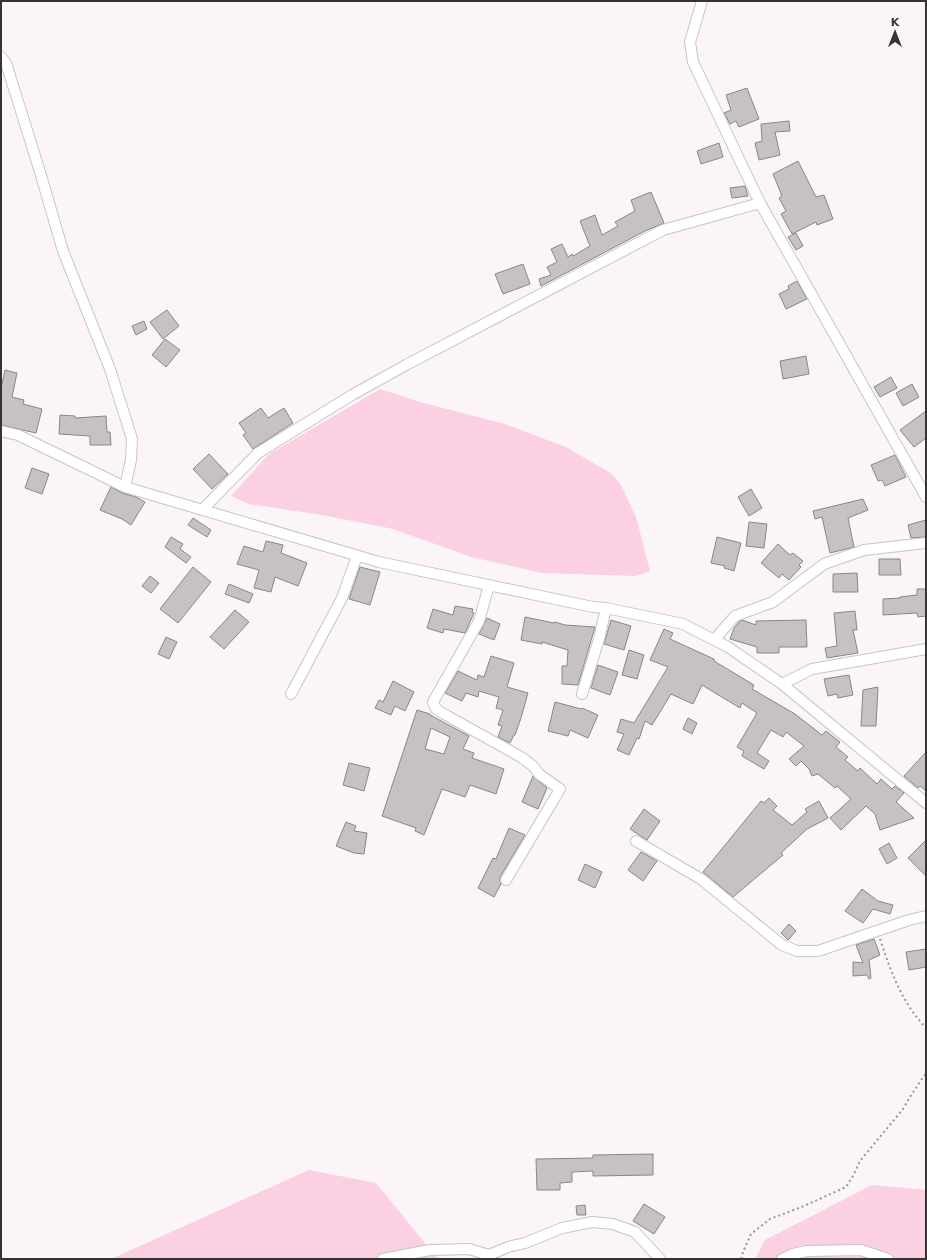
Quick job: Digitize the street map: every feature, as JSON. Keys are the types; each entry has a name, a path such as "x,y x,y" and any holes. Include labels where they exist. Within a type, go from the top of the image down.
{"street":[{"path":"702,1 690,42 693,62 760,203 926,497"},
{"path":"1,57 6,63 63,251 110,369 132,439 131,460 125,487"},
{"path":"202,510 258,454 352,395 406,365 663,230 760,203"},
{"path":"1,431 18,435 125,487 357,556 379,562 593,607 606,608 683,624 728,647 782,684 926,802"},
{"path":"714,640 735,616 773,602 824,564 864,550 926,544"},
{"path":"291,694 342,598 357,556"},
{"path":"489,585 478,621 433,702 436,709 521,757 533,766 539,774 560,789 506,880"},
{"path":"582,694 599,639 606,608"},
{"path":"782,684 812,669 926,649"},
{"path":"636,841 701,879 782,945 797,951 818,951 926,916"},
{"path":"383,1259 430,1250 469,1249 489,1255 508,1247 525,1243 562,1228 592,1222 613,1224 635,1232 660,1259"},
{"path":"782,1259 792,1254 807,1251 861,1250 888,1259"}],"path":[{"path":"877,931 902,996 926,1028"},
{"path":"741,1259 751,1234 770,1219 804,1206 846,1186 853,1176 860,1161 904,1110 910,1097 926,1072"}],"shaded area":[{"path":"380,389 420,402 505,424 566,447 612,474 621,485 636,517 650,571 635,576 542,573 471,557 393,529 322,515 249,504 231,496 269,454"},
{"path":"309,1170 376,1183 438,1259 111,1259"},
{"path":"872,1185 926,1190 926,1259 755,1259 765,1240"}],"building":[{"path":"747,88 759,119 739,127 736,121 730,124 724,113 731,110 726,95"},
{"path":"789,121 790,131 775,132 780,155 759,160 755,143 762,141 761,124"},
{"path":"719,143 723,157 701,164 697,151"},
{"path":"798,161 816,197 824,195 833,219 817,225 816,222 792,234 781,214 786,211 779,198 782,196 773,174"},
{"path":"745,186 748,196 732,198 730,188"},
{"path":"651,192 664,223 645,231 541,286 539,279 551,275 547,267 557,262 551,249 562,244 568,257 572,254 573,256 590,246 580,221 595,215 602,235 618,226 615,222 635,211 631,200"},
{"path":"796,233 803,246 796,250 788,237"},
{"path":"523,264 530,284 503,294 495,274"},
{"path":"797,281 807,299 786,309 779,294 789,289 788,286"},
{"path":"167,310 179,326 163,339 150,322"},
{"path":"144,321 147,329 136,335 132,326"},
{"path":"165,339 180,350 166,367 152,355"},
{"path":"806,356 809,374 783,379 780,361"},
{"path":"5,370 17,373 12,397 24,400 23,404 42,409 36,433 1,425 1,384"},
{"path":"891,377 897,388 880,397 874,387"},
{"path":"912,384 919,397 903,406 896,393"},
{"path":"261,408 268,418 284,408 293,423 253,449 243,435 246,433 239,423"},
{"path":"926,411 926,438 914,447 900,430"},
{"path":"60,415 75,416 75,418 106,416 107,432 110,432 111,445 90,445 90,436 59,434"},
{"path":"209,454 228,474 212,489 193,469"},
{"path":"895,455 906,477 885,486 882,480 878,481 871,465"},
{"path":"32,468 49,474 42,494 25,488"},
{"path":"111,487 145,502 131,525 122,519 100,510"},
{"path":"751,489 762,508 749,516 738,497"},
{"path":"863,499 868,510 848,518 854,547 830,553 822,517 815,519 813,511"},
{"path":"193,518 211,530 207,537 188,525"},
{"path":"926,520 926,537 911,538 908,525"},
{"path":"749,522 767,524 764,548 746,546"},
{"path":"171,537 183,544 180,549 191,557 186,563 165,547"},
{"path":"717,537 741,543 734,571 724,568 725,566 711,563"},
{"path":"266,541 283,545 281,553 307,563 298,586 275,577 271,592 254,588 259,570 237,564 244,546 263,552"},
{"path":"778,544 790,555 793,553 803,561 799,565 801,567 789,580 782,574 779,578 761,563"},
{"path":"879,559 900,559 901,575 879,575"},
{"path":"193,567 211,582 178,623 160,609"},
{"path":"360,567 380,572 370,605 349,599"},
{"path":"857,573 858,592 833,592 833,574"},
{"path":"150,576 159,583 151,593 142,586"},
{"path":"229,584 253,594 249,603 225,594"},
{"path":"917,589 926,589 926,616 918,617 917,613 883,615 883,599 917,595"},
{"path":"455,606 473,609 472,612 474,613 465,633 444,629 443,633 427,628 433,609 453,615"},
{"path":"235,610 249,622 224,649 210,637"},
{"path":"855,611 857,630 853,630 858,653 827,658 825,648 837,646 834,613"},
{"path":"525,617 565,625 595,627 578,685 562,684 562,666 567,666 568,650 542,642 542,644 521,640"},
{"path":"487,618 500,624 494,640 479,634"},
{"path":"611,620 631,626 624,650 604,644"},
{"path":"742,620 756,625 756,621 806,620 807,647 779,647 779,653 757,653 757,647 730,639 734,628"},
{"path":"664,629 673,633 670,639 714,659 714,661 754,685 752,689 795,714 822,735 826,731 840,742 836,747 848,757 845,760 858,771 860,768 877,784 881,779 892,789 895,786 904,793 896,802 914,818 880,830 875,814 866,806 841,830 830,818 851,799 837,786 835,788 818,774 812,776 809,769 801,761 796,766 789,759 804,746 786,732 783,737 771,730 757,753 769,761 764,769 742,756 744,751 737,747 757,713 742,703 740,708 702,685 693,704 671,694 652,725 645,721 639,739 637,738 629,755 617,750 624,734 617,732 621,719 634,723 668,667 650,660"},
{"path":"166,637 177,642 169,659 158,654"},
{"path":"629,650 644,655 637,679 622,675"},
{"path":"491,656 514,663 507,687 528,693 515,735 510,743 498,737 502,726 498,725 503,710 496,708 499,697 479,691 478,697 466,693 462,701 445,693 458,671 477,680 478,675 484,677"},
{"path":"598,665 618,672 610,695 591,688"},
{"path":"849,675 853,695 838,698 837,694 828,696 824,679"},
{"path":"393,681 414,692 405,711 395,706 391,715 375,708 379,700 383,702"},
{"path":"878,687 876,726 861,726 863,690"},
{"path":"555,702 582,708 598,715 588,738 570,730 568,736 548,731"},
{"path":"417,710 430,714 469,736 463,749 474,753 472,758 504,769 496,794 470,785 465,797 442,789 424,835 415,831 416,828 382,816","holes":["431,728 450,737 444,754 425,749"]},
{"path":"688,718 697,723 692,734 683,729"},
{"path":"926,752 926,791 920,786 918,788 904,776"},
{"path":"349,763 370,768 364,791 343,785"},
{"path":"533,776 547,788 538,809 522,802"},
{"path":"769,798 777,806 773,810 792,825 807,812 805,809 819,801 828,818 807,829 781,853 783,855 733,897 703,872 761,801 764,803"},
{"path":"644,809 660,821 647,840 630,829"},
{"path":"346,822 356,826 354,831 367,833 364,854 354,853 336,846"},
{"path":"509,828 525,835 500,877 501,884 494,897 478,888 493,858 496,859"},
{"path":"926,840 926,876 908,858"},
{"path":"889,843 897,858 887,864 879,849"},
{"path":"641,852 657,861 643,881 628,870"},
{"path":"585,864 602,872 595,888 578,880"},
{"path":"862,889 878,901 893,905 890,914 873,909 863,923 845,911"},
{"path":"789,924 796,931 788,940 781,933"},
{"path":"874,939 880,955 869,960 871,978 869,979 867,975 853,976 853,962 863,963 856,945"},
{"path":"926,949 926,967 909,970 906,952"},
{"path":"653,1154 653,1175 593,1176 593,1171 572,1172 572,1182 560,1183 560,1190 537,1190 536,1159 593,1158 593,1155"},
{"path":"644,1204 665,1217 654,1234 633,1221"},
{"path":"585,1205 586,1215 577,1215 576,1206"}]}
